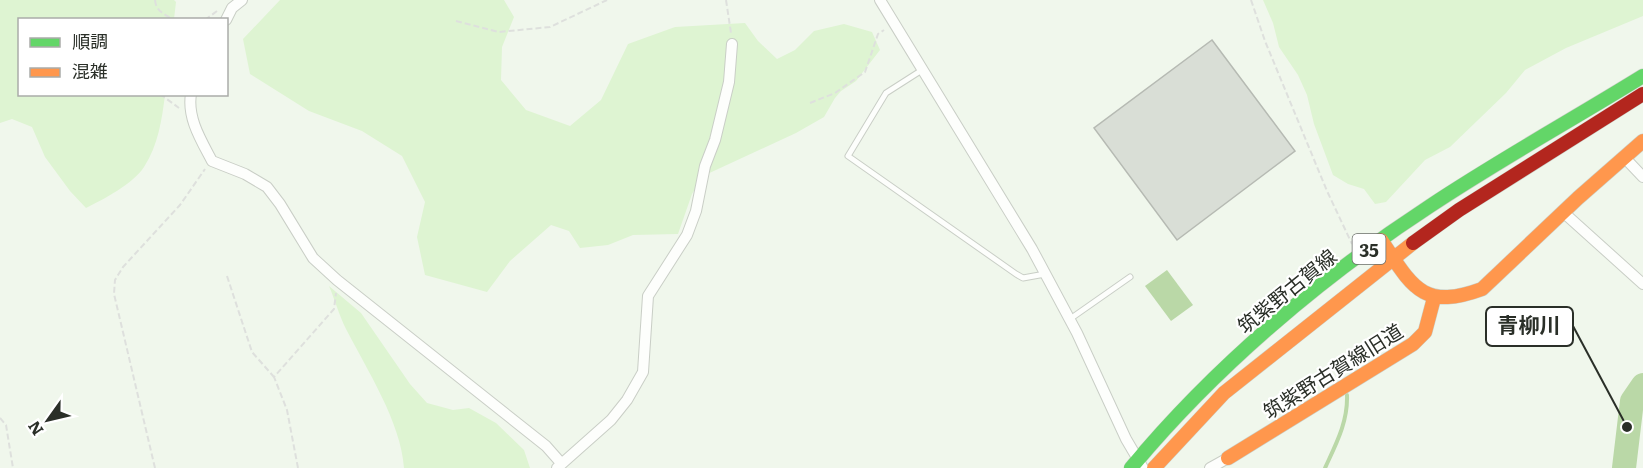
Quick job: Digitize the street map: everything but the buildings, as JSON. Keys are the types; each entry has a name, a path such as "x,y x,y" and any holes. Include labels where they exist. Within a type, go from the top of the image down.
{"main road":[{"name":"筑紫野古賀線","path":"1137,465 1167,424 1214,377 1268,329 1358,257 1445,196 1643,76"},
{"name":"筑紫野古賀線","path":"1154,468 1224,393 1393,258 1459,210 1643,94"},
{"path":"1381,240 1415,288 1434,298 1463,297 1482,289 1563,212 1643,141"},
{"name":"筑紫野古賀線旧道","path":"1227,463 1413,344 1425,332 1434,298"}],"street":[{"path":"227,18 232,8 242,0"},
{"path":"880,0 1045,274 1070,320 1137,465"},
{"path":"191,96 190,111 198,135 212,161 245,174 267,187 313,258 337,280 546,446 559,465 611,420 627,400 643,372 648,296 687,235 696,211 705,166 715,140 729,82 732,44"},
{"path":"1624,157 1643,177"},
{"path":"1563,212 1643,285"},
{"name":"筑紫野古賀線旧道","path":"1210,468 1227,463"}],"lane":[{"path":"923,69 886,93 848,156 1016,274 1023,278 1045,274"},
{"path":"1070,320 1130,277"}],"path":[{"path":"154,0 156,8 171,18"},
{"path":"456,21 499,32 550,27 607,0"},
{"path":"726,0 732,44"},
{"path":"1251,0 1265,41 1327,191 1358,257"},
{"path":"810,103 835,93 865,72 878,34 895,25"},
{"path":"163,96 183,111 190,111"},
{"path":"155,468 114,294 115,280 123,267 180,205 212,161"},
{"path":"227,276 252,352 274,377 287,410 298,468"},
{"path":"274,377 334,309 337,280"},
{"path":"0,418 6,424 13,468"}],"shaded area":[{"path":"0,0 174,0 176,2 174,18 18,18 18,96 165,96 161,123 149,159 126,185 86,208 70,191 45,157 32,127 12,119 0,123"},
{"path":"280,0 504,0 514,17 502,47 501,80 526,110 570,126 601,100 628,44 675,27 745,23 758,41 777,59 795,50 814,31 844,24 872,32 880,50 856,81 835,98 824,117 796,133 703,176 692,194 678,234 633,235 608,245 580,248 569,231 551,225 510,261 487,292 425,275 417,237 425,202 402,156 362,131 309,111 250,74 243,39"},
{"path":"1263,0 1643,0 1643,16 1566,48 1525,70 1506,93 1450,147 1425,160 1386,202 1375,204 1364,189 1348,184 1333,175 1314,124 1307,95 1298,75 1279,47 1273,23"},
{"path":"1167,270 1193,305 1171,321 1145,286"},
{"path":"329,286 361,313 410,384 427,403 453,410 469,408 496,423 524,450 530,468 404,468 402,451 390,415 346,329"}],"waterway":[{"path":"1624,468 1632,401 1643,385"},
{"path":"1325,468 1343,424 1347,395"}],"traffic: fast":[{"path":"1131,468 1163,431 1233,360 1309,294 1349,263 1456,189 1643,76"}],"traffic: slow":[{"path":"1381,240 1401,270 1421,290 1445,297 1482,289 1578,198 1643,141"},
{"path":"1154,468 1224,393 1413,243"},
{"path":"1228,458 1413,344 1425,332 1434,298"}],"traffic: jam":[{"path":"1413,243 1459,210 1643,94"}],"place":[{"name":"青柳川","path":"1627,427"}]}
